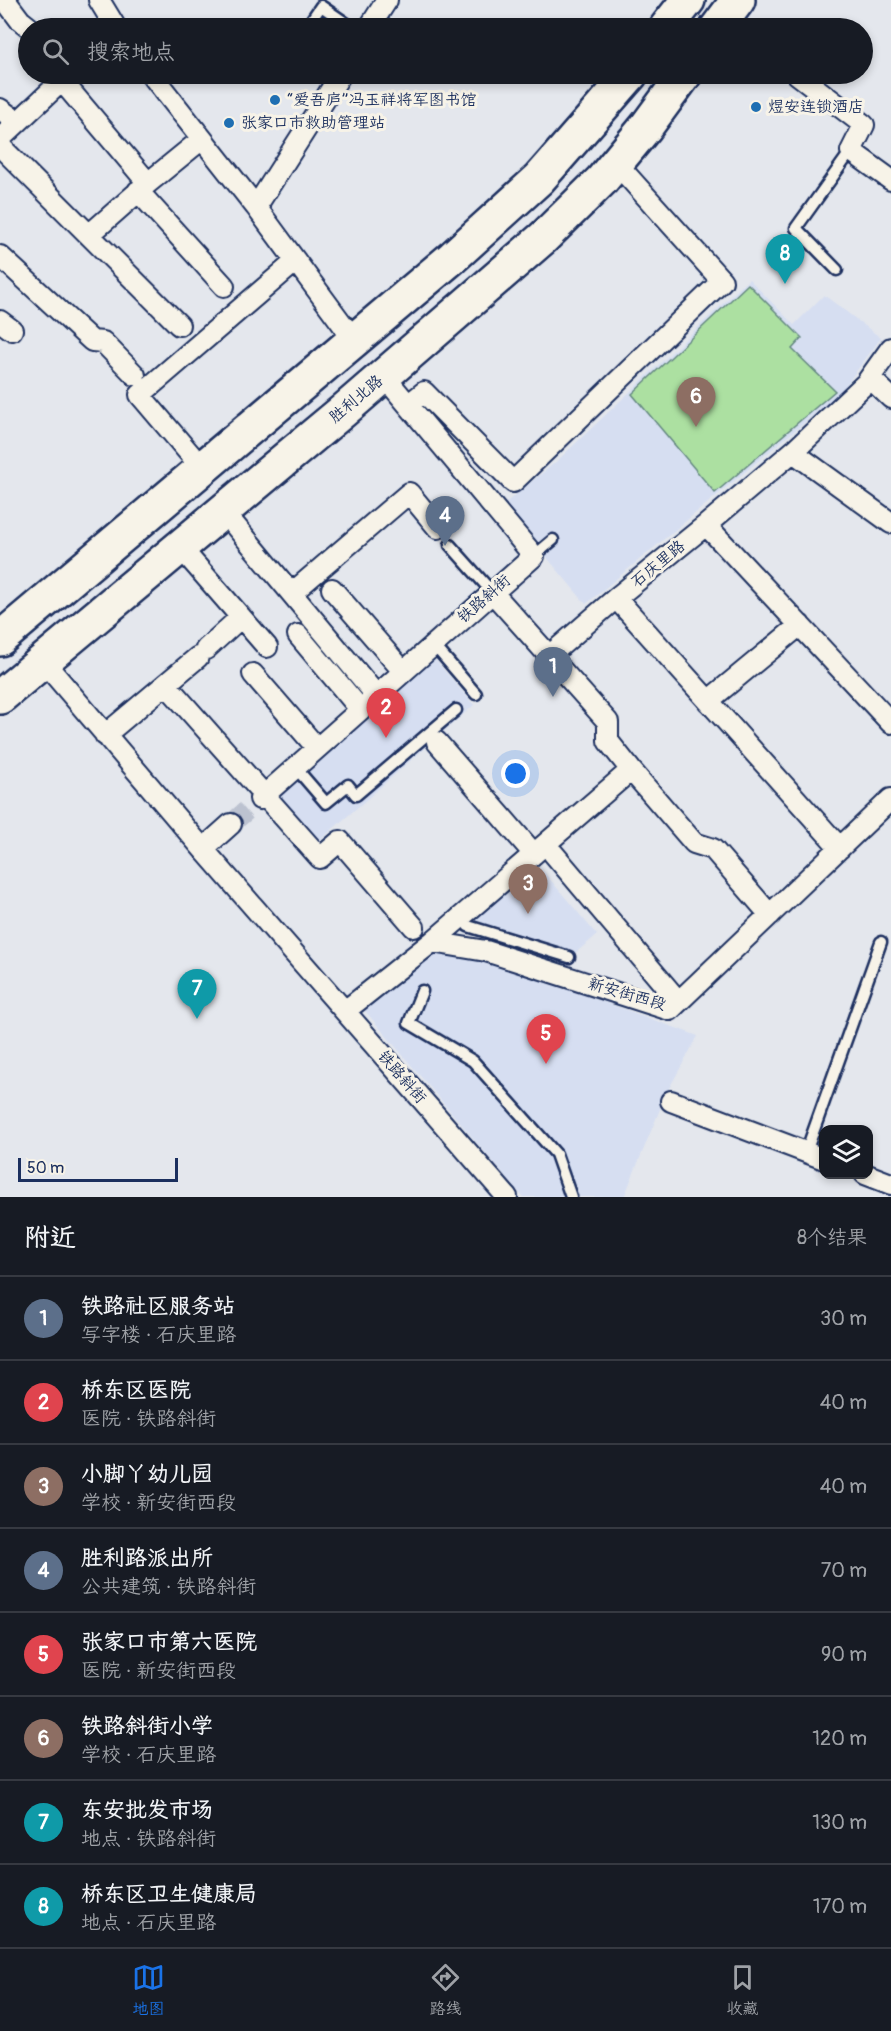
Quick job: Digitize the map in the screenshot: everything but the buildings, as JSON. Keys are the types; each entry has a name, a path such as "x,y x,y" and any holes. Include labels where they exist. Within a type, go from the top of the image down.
{"highway":[{"path":"674,18 688,0"},
{"path":"0,639 453,257 539,179 623,84"},
{"name":"胜利北路","path":"0,697 384,376 543,238 602,180 678,84"}],"street":[{"path":"5,0 18,18"},
{"path":"99,0 110,18"},
{"path":"375,18 387,0"},
{"path":"0,139 58,84"},
{"path":"70,84 143,187 224,286"},
{"path":"159,84 256,207 354,340"},
{"path":"256,207 334,84"},
{"path":"810,84 864,125 851,151 891,180"},
{"path":"0,109 18,122"},
{"path":"89,235 202,139"},
{"path":"0,146 179,325"},
{"path":"408,405 424,392 513,482 722,281 616,163"},
{"path":"0,256 92,341 103,342 135,375"},
{"path":"202,468 140,395 296,261"},
{"name":"石庆里路","path":"840,848 615,598 793,452 870,378 891,348"},
{"path":"384,376 534,556"},
{"path":"870,378 891,398"},
{"path":"793,452 891,523"},
{"path":"292,593 409,494 438,528"},
{"path":"223,511 376,696"},
{"path":"706,525 891,723"},
{"path":"180,547 267,647"},
{"name":"铁路斜街","path":"262,797 534,556"},
{"path":"332,589 403,671"},
{"path":"492,592 608,722 608,741 631,770 694,843 713,849 770,915"},
{"path":"549,656 615,598"},
{"path":"105,735 241,617"},
{"path":"708,702 800,626"},
{"path":"298,635 360,709"},
{"name":"铁路斜街","path":"43,662 202,849 507,1197"},
{"path":"253,674 317,748"},
{"path":"172,691 262,797 320,858 340,841 414,927"},
{"path":"437,742 543,853 678,1001"},
{"path":"345,1011 543,853 631,770"},
{"name":"新安街西段","path":"432,942 486,951 518,951 670,1010 891,799"},
{"path":"202,849 231,824"},
{"path":"671,1101 815,1156"},
{"path":"873,1177 891,1184"}],"lane":[{"path":"313,18 321,6 338,18"},
{"path":"837,270 796,228 851,151"},
{"path":"534,556 553,540"},
{"path":"450,545 492,592"},
{"path":"433,645 476,694"},
{"path":"295,767 326,803 348,785 356,795 456,710"},
{"path":"468,926 518,951 569,957"},
{"path":"815,1156 881,942"},
{"path":"422,991 409,1023 473,1061 556,1154 571,1197"}],"shaded area":[{"path":"749,279 794,325 824,295 881,338 840,393 586,604 503,505 557,461"},
{"path":"430,654 474,705 318,842 274,793"},
{"path":"537,864 597,935 574,954 571,961 461,928"},
{"path":"433,950 473,954 698,1036 667,1092 624,1197 523,1197 361,1006"}],"green space":[{"path":"748,284 802,338 792,349 835,391 715,493 632,394"}],"tunnel":[{"path":"231,824 260,799"}],"place":[{"name":"“爱吾庐”冯玉祥将军图书馆","path":"275,100"},
{"name":"煜安连锁酒店","path":"756,107"},
{"name":"张家口市救助管理站","path":"229,123"},
{"name":"桥东区卫生健康局","path":"785,284"},
{"name":"铁路斜街小学","path":"696,427"},
{"name":"胜利路派出所","path":"445,546"},
{"name":"铁路社区服务站","path":"553,697"},
{"name":"桥东区医院","path":"386,738"},
{"name":"小脚丫幼儿园","path":"528,914"},
{"name":"东安批发市场","path":"197,1019"},
{"name":"张家口市第六医院","path":"546,1064"}]}
